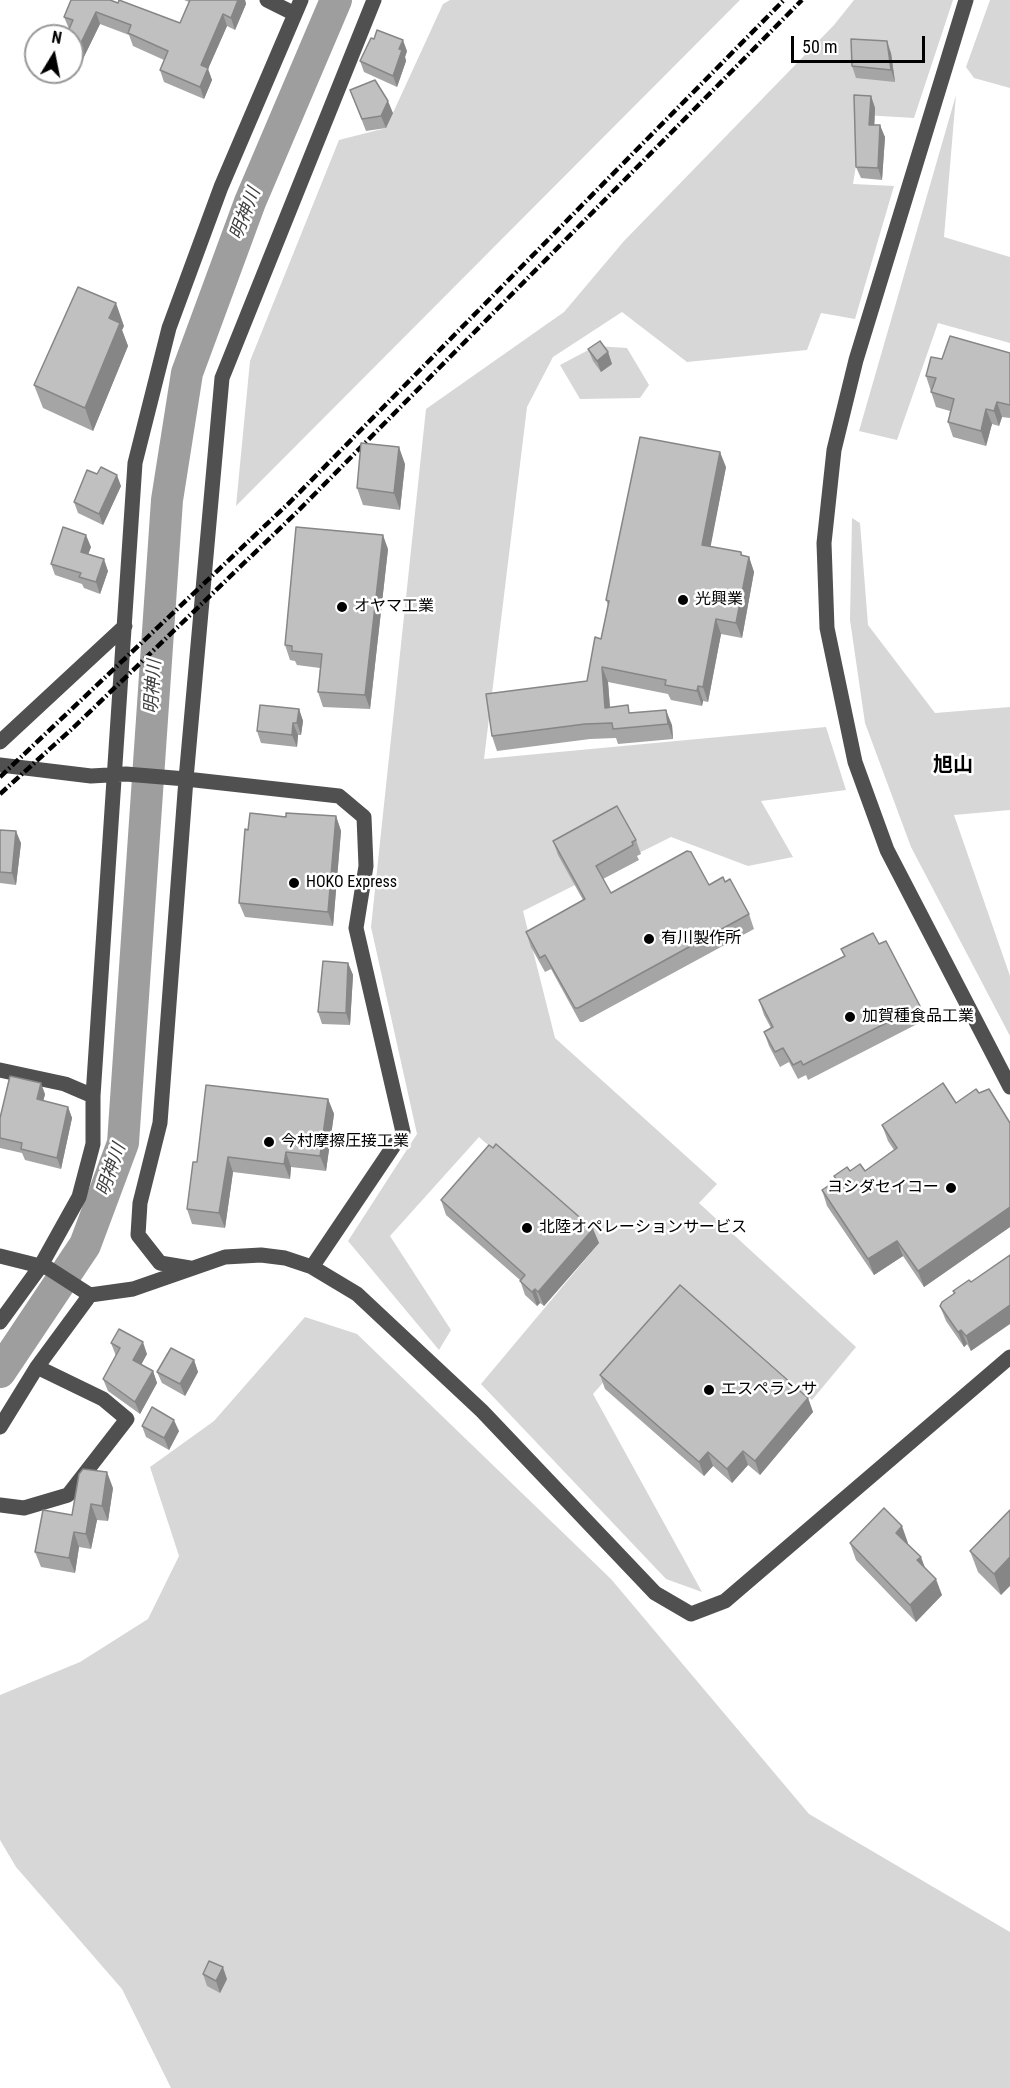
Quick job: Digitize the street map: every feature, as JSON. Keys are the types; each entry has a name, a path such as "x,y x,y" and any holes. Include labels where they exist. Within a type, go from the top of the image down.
{"street":[{"path":"0,1322 44,1267 79,1197 93,1144 93,1096 120,774 125,626 135,463 169,328 221,187 298,7 267,0"},
{"path":"190,1268 160,1263 138,1235 140,1203 160,1124 186,779 222,378 374,0"},
{"path":"966,0 856,360 834,450 824,543 827,628 855,762 887,850 1010,1087"},
{"path":"0,742 125,626"},
{"path":"0,765 91,776 120,774 169,777 339,796 364,818 366,866 356,928 403,1132 312,1267"},
{"path":"0,1070 65,1084 93,1096"},
{"path":"0,1256 44,1267 90,1295 133,1289 225,1257 261,1255 285,1258 312,1267 357,1294 482,1411 655,1593 691,1614 725,1601 1010,1357"},
{"path":"0,1427 37,1367 90,1295"},
{"path":"0,1505 24,1508 68,1495 127,1419 103,1399 37,1367"}],"shaded area":[{"path":"450,0 740,0 236,506 250,361 339,140 386,128 443,4"},
{"path":"854,0 953,0 914,118 864,115 853,184 894,186 855,319 821,313 807,350 687,362 622,312 553,357 527,407 484,759 826,727 846,790 761,801 793,857 748,866 671,837 523,911 555,1038 717,1184 699,1203 856,1347 812,1400 685,1289 593,1394 702,1592 666,1579 481,1384 599,1243 479,1137 390,1236 451,1330 439,1350 348,1241 417,1134 371,927 426,409 564,312 624,241 834,25"},
{"path":"990,0 1010,0 1010,88 974,78 966,67"},
{"path":"956,95 944,237 1010,257 1010,343 938,323 897,440 859,431"},
{"path":"596,346 627,348 649,385 640,398 580,399 560,365"},
{"path":"852,518 860,523 868,625 935,713 1010,707 1010,810 954,815 1010,976 1010,1036 911,847 865,723 850,620"},
{"path":"305,1317 357,1334 611,1579 809,1814 1010,1932 1010,2088 171,2088 122,1989 16,1867 0,1840 0,1695 80,1662 148,1619 179,1556 150,1467 214,1421"}],"building":[{"path":"71,0 110,0 118,3 119,0 180,23 190,0 238,0 231,18 223,14 201,65 208,68 200,87 160,70 168,51 128,33 131,25 96,12 84,37 84,24 71,24 73,20 64,17"},
{"path":"377,30 403,40 393,76 360,61"},
{"path":"851,39 887,41 891,70 852,66"},
{"path":"375,80 388,101 381,116 362,119 350,90"},
{"path":"854,95 871,96 869,125 880,125 878,168 856,167"},
{"path":"78,287 116,303 109,318 120,323 85,408 34,385"},
{"path":"950,336 1010,353 1010,405 997,402 994,411 986,409 981,431 948,422 954,399 931,392 936,378 926,376 931,357 942,359"},
{"path":"600,341 608,352 597,361 588,349"},
{"name":"光興業","path":"640,437 720,452 702,545 741,552 741,555 749,557 736,623 716,619 703,687 698,686 697,691 665,685 666,680 602,667 605,708 628,705 629,713 666,710 668,724 613,729 612,723 585,724 492,736 486,694 587,681 595,637 601,639 609,601 606,600"},
{"path":"361,443 399,447 394,493 357,488"},
{"path":"101,467 117,475 99,514 74,502 87,470 97,474"},
{"path":"63,527 86,535 81,552 104,559 96,582 79,577 81,573 51,564"},
{"name":"オヤマ工業","path":"296,527 383,535 365,695 318,692 322,654 292,651 292,646 285,645"},
{"path":"260,705 299,709 297,723 293,723 292,735 257,731"},
{"path":"617,806 636,840 632,842 633,845 596,866 611,893 687,851 691,852 709,885 723,877 725,882 730,879 749,914 575,1008 545,955 540,958 526,932 585,899 553,841"},
{"name":"HOKO Express","path":"250,813 286,817 286,813 336,816 328,912 239,903 245,829 248,830"},
{"path":"0,830 16,831 12,873 0,872"},
{"name":"加賀種食品工業","path":"873,933 879,944 886,941 920,1006 803,1065 801,1061 793,1065 783,1048 775,1052 764,1032 773,1027 759,1000 845,956 841,949"},
{"path":"323,961 348,963 346,1013 318,1012"},
{"path":"10,1076 41,1083 37,1099 68,1107 57,1158 21,1149 22,1143 0,1138 0,1118"},
{"name":"ヨシダセイコー","path":"943,1083 956,1103 976,1089 979,1093 989,1089 1010,1123 1010,1207 918,1271 897,1241 868,1259 822,1190 837,1180 834,1176 847,1167 850,1171 860,1164 865,1171 897,1148 882,1125"},
{"path":"206,1085 328,1099 320,1156 286,1152 284,1164 228,1157 219,1213 187,1209 193,1162 197,1162"},
{"name":"北陸オペレーションサービス","path":"496,1144 593,1229 538,1292 535,1289 532,1292 520,1281 525,1275 441,1200 489,1145 493,1148"},
{"path":"1010,1255 1010,1305 966,1336 961,1330 958,1332 940,1306 942,1302 955,1293 953,1291 969,1280 971,1282"},
{"name":"エスペランサ","path":"680,1285 808,1398 755,1461 743,1451 727,1469 708,1452 699,1462 600,1375"},
{"path":"119,1329 143,1342 133,1360 153,1371 135,1402 103,1379 120,1348 111,1343"},
{"path":"171,1348 194,1360 180,1384 157,1372"},
{"path":"152,1407 174,1420 164,1438 142,1426"},
{"path":"83,1469 107,1472 102,1506 91,1504 86,1534 74,1532 69,1558 35,1552 43,1510 72,1515 79,1474"},
{"path":"884,1508 902,1526 896,1533 921,1557 917,1560 936,1579 910,1605 850,1543"},
{"path":"1010,1510 1010,1557 994,1574 970,1551"},
{"path":"209,1961 223,1967 216,1981 203,1974"}],"waterway":[{"name":"明神川","path":"0,1372 85,1245 123,1143 167,500 187,373 250,202 336,0"}],"railway":[{"path":"0,777 290,502 784,0"},
{"path":"0,794 74,727 297,512 802,0"}],"place":[{"name":"光興業","path":"683,600"},
{"name":"オヤマ工業","path":"342,607"},
{"name":"HOKO Express","path":"294,883"},
{"name":"有川製作所","path":"649,939"},
{"name":"加賀種食品工業","path":"850,1017"},
{"name":"今村摩擦圧接工業","path":"269,1142"},
{"name":"ヨシダセイコー","path":"951,1188"},
{"name":"北陸オペレーションサービス","path":"527,1228"},
{"name":"エスペランサ","path":"709,1390"}],"district":[{"name":"旭山","path":"953,766"}]}
